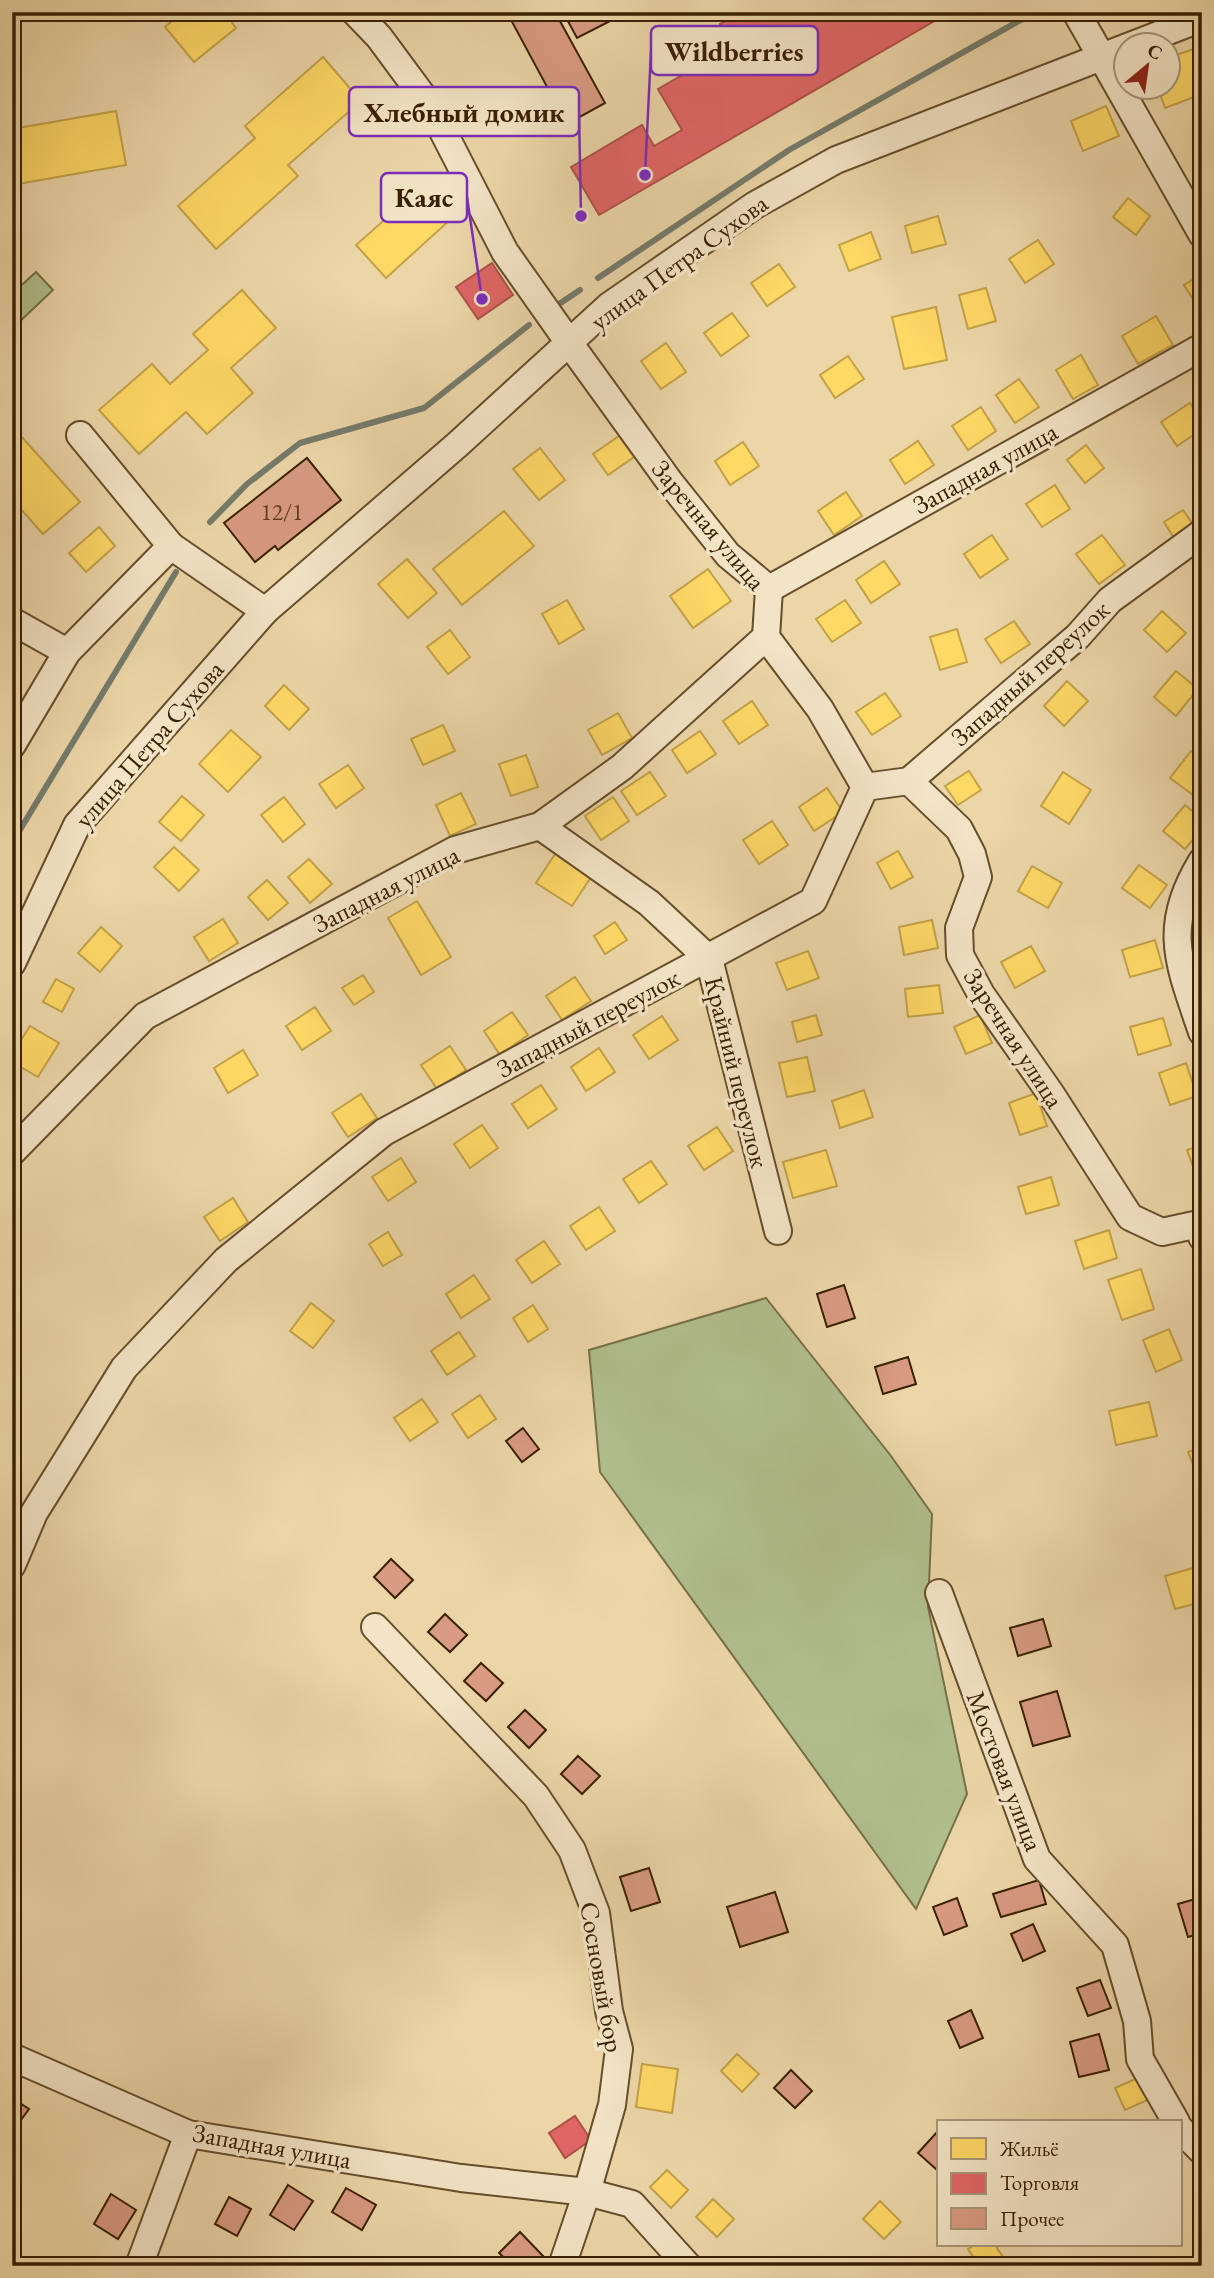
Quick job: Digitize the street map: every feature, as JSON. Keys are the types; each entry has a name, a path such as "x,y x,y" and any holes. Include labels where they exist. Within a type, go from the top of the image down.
{"street":[{"name":"Заречная улица","path":"355,12 379,37 430,106 505,252 570,344 669,481 728,555 769,589 766,637"},
{"path":"1076,12 1202,234"},
{"name":"улица Петра Сухова","path":"12,963 77,825 265,611 570,344 609,306 755,205 836,160 1202,18"},
{"name":"Западная улица","path":"769,589 1202,347"},
{"path":"80,435 171,546 265,611"},
{"name":"Западный переулок","path":"909,781 1078,636 1110,600 1202,533"},
{"path":"12,745 67,652 171,546"},
{"path":"12,621 67,652"},
{"path":"766,637 820,709 865,787 909,781"},
{"name":"Западная улица","path":"12,1152 145,1016 455,850 540,826 622,767 766,637"},
{"name":"Заречная улица","path":"909,781 959,829 972,854 978,877 959,928 960,955 981,994 1051,1094 1129,1217 1162,1232 1201,1228"},
{"name":"Западный переулок","path":"12,1565 34,1513 124,1368 226,1260 384,1132 813,901 865,787"},
{"name":"Крайний переулок","path":"540,826 649,903 709,959 778,1231"},
{"path":"1202,861 1180,902 1175,938 1202,1032"},
{"name":"Мостовая улица","path":"939,1593 1037,1859 1115,1945 1137,2021 1140,2059 1175,2120"},
{"name":"Сосновый бор","path":"375,1627 536,1796 572,1850 596,1913 609,2011 620,2049 611,2105 587,2192 562,2266"},
{"name":"Западная улица","path":"12,2057 188,2134 461,2178 587,2192"},
{"path":"1182,2131 1202,2151"},
{"path":"139,2266 188,2134"},
{"path":"587,2192 632,2204 688,2266"}],"green space":[{"path":"36,272 53,290 17,324 12,319 12,294"},
{"path":"766,1298 891,1456 932,1514 928,1607 967,1794 916,1909 600,1472 589,1350"}],"building: Жильё":[{"path":"183,12 224,12 236,28 194,62 165,27"},
{"path":"1202,46 1202,94 1182,102 1182,53"},
{"path":"323,57 361,101 288,165 298,176 216,249 178,206 255,138 245,126"},
{"path":"1163,102 1181,102 1165,108"},
{"path":"1106,106 1119,136 1083,151 1071,121"},
{"path":"116,111 126,165 12,185 12,129"},
{"path":"433,177 462,209 386,278 356,245"},
{"path":"1128,198 1150,216 1136,235 1113,217"},
{"path":"938,216 946,244 912,253 905,226"},
{"path":"871,232 881,259 849,271 839,245"},
{"path":"1038,240 1054,264 1025,283 1009,259"},
{"path":"779,264 795,287 767,306 751,283"},
{"path":"1202,274 1202,313 1184,285"},
{"path":"986,288 996,321 968,329 959,295"},
{"path":"242,290 276,328 231,368 253,393 207,434 186,412 139,454 99,410 152,364 170,384 208,350 193,334"},
{"path":"936,307 947,360 904,369 892,317"},
{"path":"732,313 749,336 721,356 704,333"},
{"path":"1156,316 1173,345 1138,364 1122,336"},
{"path":"666,343 686,372 661,389 641,361"},
{"path":"1081,355 1098,385 1073,399 1056,370"},
{"path":"848,356 864,379 835,398 820,375"},
{"path":"1019,379 1039,407 1015,423 996,395"},
{"path":"1190,403 1202,421 1202,429 1177,446 1161,422"},
{"path":"981,407 996,431 968,450 952,426"},
{"path":"12,426 80,502 43,534 12,499"},
{"path":"619,436 634,457 608,475 593,454"},
{"path":"918,441 934,465 905,484 890,460"},
{"path":"743,442 759,466 730,485 715,461"},
{"path":"1086,445 1104,468 1085,483 1067,460"},
{"path":"540,448 565,480 539,500 513,469"},
{"path":"1055,485 1070,509 1042,527 1026,504"},
{"path":"846,492 862,516 834,535 818,511"},
{"path":"1183,510 1194,526 1174,538 1164,522"},
{"path":"504,511 534,546 462,605 433,569"},
{"path":"99,527 115,546 86,572 69,553"},
{"path":"992,535 1008,559 980,578 964,554"},
{"path":"1102,535 1125,565 1099,584 1076,554"},
{"path":"407,559 437,593 408,618 378,584"},
{"path":"884,561 900,584 871,603 856,580"},
{"path":"708,569 731,601 693,628 670,596"},
{"path":"567,600 584,629 559,644 542,614"},
{"path":"845,600 861,623 832,642 816,619"},
{"path":"1162,611 1186,633 1167,652 1144,630"},
{"path":"1014,621 1030,644 1001,663 985,639"},
{"path":"957,629 967,662 940,670 930,637"},
{"path":"450,630 470,657 448,674 427,647"},
{"path":"1176,671 1198,689 1176,716 1154,697"},
{"path":"1067,681 1088,701 1064,726 1044,706"},
{"path":"284,685 309,709 289,730 265,706"},
{"path":"885,693 901,716 872,735 856,712"},
{"path":"752,701 768,725 739,744 723,721"},
{"path":"618,713 632,738 602,755 588,730"},
{"path":"443,725 455,751 423,765 411,739"},
{"path":"231,730 261,757 228,792 199,764"},
{"path":"700,731 716,754 687,773 672,750"},
{"path":"1191,751 1202,758 1202,784 1193,795 1170,778"},
{"path":"526,755 538,787 511,796 499,764"},
{"path":"348,765 364,788 336,808 319,784"},
{"path":"969,771 981,790 958,805 945,786"},
{"path":"650,772 666,796 637,815 621,791"},
{"path":"1063,772 1091,790 1069,824 1041,806"},
{"path":"827,788 843,812 814,831 799,807"},
{"path":"461,793 476,824 450,836 436,805"},
{"path":"182,796 204,815 181,841 159,822"},
{"path":"284,797 305,824 283,842 261,815"},
{"path":"613,797 629,821 601,840 585,816"},
{"path":"1185,805 1202,819 1202,829 1185,849 1163,831"},
{"path":"772,821 788,845 759,864 743,840"},
{"path":"174,847 199,870 179,891 154,867"},
{"path":"898,851 913,877 891,889 877,863"},
{"path":"555,854 591,877 572,906 536,883"},
{"path":"309,859 332,884 310,903 288,877"},
{"path":"1139,865 1167,885 1150,908 1122,888"},
{"path":"1032,866 1062,883 1048,908 1018,891"},
{"path":"267,880 288,903 268,920 248,897"},
{"path":"417,901 451,957 421,975 388,918"},
{"path":"223,919 238,943 209,961 194,937"},
{"path":"932,920 938,948 904,955 899,927"},
{"path":"615,922 627,940 605,954 594,936"},
{"path":"101,927 122,946 100,972 78,953"},
{"path":"1155,940 1163,968 1130,977 1122,950"},
{"path":"1031,946 1045,971 1015,988 1001,962"},
{"path":"808,951 819,978 787,990 776,963"},
{"path":"363,975 374,992 354,1005 342,988"},
{"path":"575,977 591,1001 562,1020 546,996"},
{"path":"56,979 74,989 62,1012 43,1002"},
{"path":"939,985 943,1013 908,1017 905,989"},
{"path":"315,1007 331,1031 302,1050 286,1026"},
{"path":"512,1012 528,1035 500,1055 484,1031"},
{"path":"816,1015 822,1035 797,1042 792,1022"},
{"path":"980,1015 992,1043 966,1054 954,1027"},
{"path":"662,1016 678,1040 649,1059 633,1035"},
{"path":"1163,1018 1171,1045 1138,1055 1130,1027"},
{"path":"30,1026 59,1043 38,1077 12,1062 12,1054"},
{"path":"450,1046 466,1070 437,1089 421,1065"},
{"path":"599,1048 615,1072 586,1091 571,1067"},
{"path":"243,1050 258,1075 228,1093 214,1068"},
{"path":"807,1057 815,1091 787,1097 779,1063"},
{"path":"1186,1063 1197,1096 1170,1105 1159,1073"},
{"path":"541,1085 557,1109 528,1128 512,1104"},
{"path":"864,1090 873,1117 840,1128 832,1101"},
{"path":"1036,1093 1047,1126 1020,1135 1009,1103"},
{"path":"361,1094 377,1118 348,1137 332,1113"},
{"path":"482,1125 498,1148 470,1168 454,1144"},
{"path":"717,1127 733,1151 704,1170 688,1146"},
{"path":"1202,1145 1202,1175 1197,1177 1187,1150"},
{"path":"826,1150 837,1186 793,1198 783,1162"},
{"path":"401,1158 416,1182 388,1201 372,1177"},
{"path":"651,1161 667,1184 639,1203 623,1179"},
{"path":"1051,1177 1059,1205 1026,1214 1018,1187"},
{"path":"233,1198 248,1222 220,1241 204,1217"},
{"path":"599,1207 615,1231 586,1250 570,1226"},
{"path":"1109,1230 1117,1258 1084,1269 1075,1241"},
{"path":"388,1232 402,1255 383,1266 369,1244"},
{"path":"544,1241 560,1264 532,1283 516,1260"},
{"path":"1141,1269 1154,1309 1122,1320 1108,1280"},
{"path":"474,1275 490,1299 461,1318 446,1294"},
{"path":"311,1303 334,1321 313,1348 290,1331"},
{"path":"533,1305 548,1329 528,1342 513,1318"},
{"path":"1169,1329 1182,1360 1156,1372 1143,1340"},
{"path":"459,1332 475,1356 447,1375 431,1351"},
{"path":"480,1395 496,1419 468,1438 452,1414"},
{"path":"422,1399 438,1422 410,1441 394,1418"},
{"path":"1149,1402 1157,1436 1116,1445 1109,1411"},
{"path":"1202,1446 1202,1477 1199,1479 1188,1452"},
{"path":"1193,1568 1202,1602 1175,1609 1165,1576"},
{"path":"737,2054 759,2074 742,2092 721,2071"},
{"path":"642,2064 678,2069 672,2113 636,2107"},
{"path":"1142,2076 1152,2098 1125,2110 1115,2088"},
{"path":"667,2170 688,2190 671,2208 650,2187"},
{"path":"713,2199 734,2219 717,2237 696,2217"},
{"path":"880,2201 901,2222 884,2239 863,2219"},
{"path":"972,2246 996,2246 1005,2260 996,2266 979,2266 968,2249"}],"building: Торговля":[{"path":"741,12 950,12 599,215 571,167 642,125 654,146 682,130 658,89 732,46 720,24"},
{"path":"492,263 513,295 478,319 456,287"},
{"path":"575,2116 591,2140 565,2158 549,2133"}],"building: Прочее":[{"path":"525,12 555,12 605,103 567,124 511,20"},
{"path":"563,12 613,12 616,18 577,38"},
{"path":"307,458 341,500 278,550 275,546 255,562 224,523"},
{"path":"844,1285 855,1318 827,1327 817,1294"},
{"path":"908,1357 916,1384 883,1394 875,1367"},
{"path":"523,1428 539,1449 522,1462 506,1441"},
{"path":"391,1559 413,1580 395,1598 374,1577"},
{"path":"445,1614 467,1635 450,1652 428,1632"},
{"path":"1043,1619 1051,1646 1018,1656 1010,1628"},
{"path":"481,1663 503,1683 486,1701 464,1681"},
{"path":"1057,1691 1070,1736 1033,1746 1020,1702"},
{"path":"525,1710 546,1730 529,1748 508,1727"},
{"path":"578,1756 600,1776 582,1794 561,1774"},
{"path":"649,1868 660,1902 631,1911 620,1877"},
{"path":"1039,1880 1046,1904 1001,1917 993,1894"},
{"path":"775,1892 788,1932 740,1947 727,1907"},
{"path":"1202,1897 1202,1933 1188,1937 1178,1904"},
{"path":"957,1898 967,1926 944,1935 933,1907"},
{"path":"1033,1924 1045,1951 1023,1961 1011,1934"},
{"path":"1100,1980 1111,2008 1088,2016 1077,1988"},
{"path":"971,2010 983,2038 960,2048 948,2021"},
{"path":"1099,2034 1109,2070 1079,2077 1070,2042"},
{"path":"791,2070 812,2091 795,2108 774,2088"},
{"path":"12,2098 29,2109 12,2132"},
{"path":"937,2132 937,2170 918,2153"},
{"path":"288,2185 313,2201 294,2230 270,2215"},
{"path":"346,2188 376,2205 362,2230 332,2212"},
{"path":"111,2194 136,2210 118,2239 94,2224"},
{"path":"229,2197 251,2209 237,2236 215,2224"},
{"path":"520,2232 544,2257 535,2266 513,2266 499,2253"}],"waterway":[{"path":"598,278 789,150 1035,12"},
{"path":"553,308 580,290"},
{"path":"210,522 247,484 300,443 424,408 529,325"},
{"path":"12,843 176,572"}],"place":[{"name":"Wildberries","path":"645,175"},
{"name":"Хлебный домик","path":"581,216"},
{"name":"Каяс","path":"482,299"}]}
